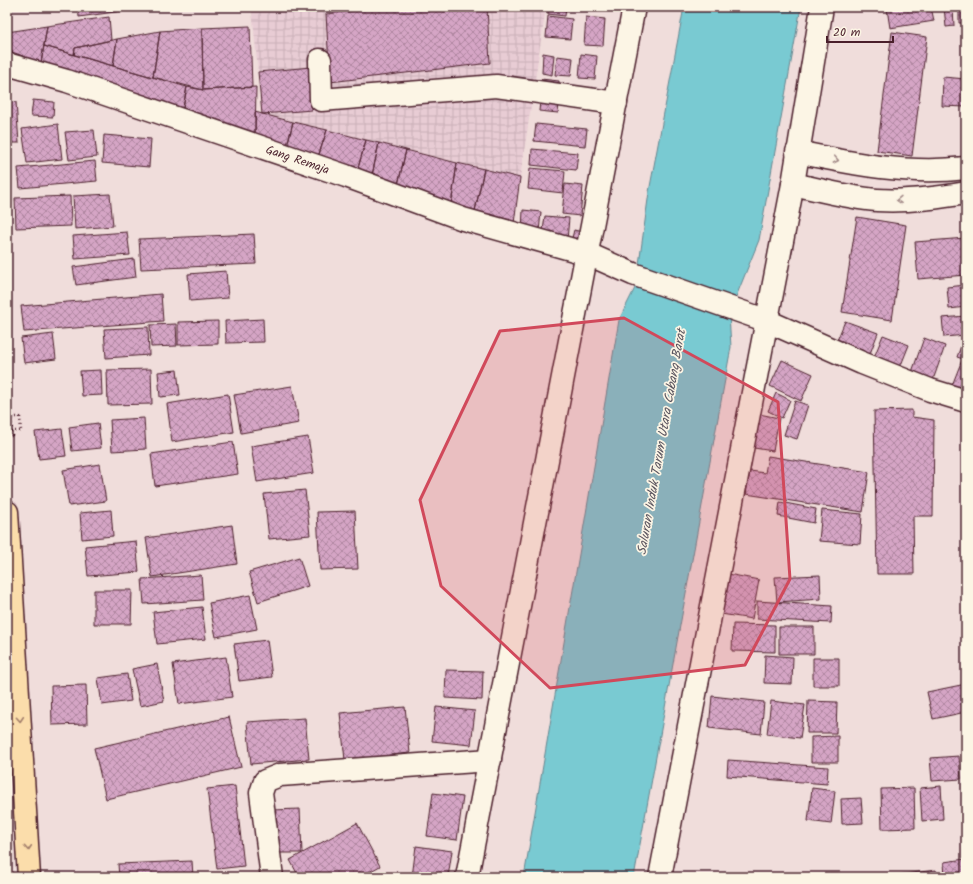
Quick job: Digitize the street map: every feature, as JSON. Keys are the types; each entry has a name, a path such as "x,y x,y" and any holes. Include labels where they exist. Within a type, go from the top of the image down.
{"main road":[{"path":"7,512 30,877"}],"street":[{"path":"467,877 588,254 634,7"},
{"path":"660,877 765,320 793,184 797,152 822,7"},
{"path":"320,60 321,100 496,86 616,103"},
{"name":"Gang Remaja","path":"7,64 67,81 346,176 463,219 588,254 633,274 765,320 862,363 930,390 966,401"},
{"path":"797,152 857,164 924,172 966,168"},
{"path":"852,197 857,164"},
{"path":"923,198 924,172"},
{"path":"793,184 852,197 903,201 966,193"},
{"path":"272,877 261,792 265,782 280,774 490,760"}],"path":[{"path":"7,431 21,431 20,417 10,417 12,436 7,436"}],"highlighted area":[{"path":"624,318 778,402 790,579 745,665 550,688 441,586 420,500 500,331"}],"shaded area":[{"path":"277,7 546,7 520,178 262,114 252,9"}],"water":[{"name":"Saluran Induk Tarum Utara Cabang Barat","path":"684,7 801,7 759,240 729,314 731,347 634,877 524,877 619,320 636,286 649,192"}],"building":[{"path":"78,7 151,7 79,17"},
{"path":"386,7 487,7 490,63 330,82 326,14"},
{"path":"548,7 566,7 565,16 548,14"},
{"path":"578,7 600,7 599,11"},
{"path":"898,7 931,7 934,21 890,28 887,9"},
{"path":"944,7 953,7 954,26 946,27"},
{"path":"959,7 966,7 966,23 959,23"},
{"path":"548,16 572,19 570,39 546,37"},
{"path":"109,17 111,40 75,48 74,55 44,46 47,26"},
{"path":"586,17 605,19 603,46 584,45"},
{"path":"47,26 41,63 7,50 7,32"},
{"path":"250,26 252,87 203,90 202,28"},
{"path":"202,28 203,90 153,77 160,31"},
{"path":"160,31 153,77 113,66 117,39"},
{"path":"892,32 927,37 912,156 877,151"},
{"path":"117,39 113,66 74,55 75,48"},
{"path":"44,46 187,87 182,113 41,63"},
{"path":"543,53 554,55 552,75 542,73"},
{"path":"581,54 597,56 595,79 579,78"},
{"path":"557,56 573,58 571,76 555,75"},
{"path":"311,67 312,110 262,114 258,72"},
{"path":"943,77 966,79 966,107 942,106"},
{"path":"541,79 559,81 559,91 540,89"},
{"path":"187,87 203,90 256,87 255,137 182,113"},
{"path":"33,100 54,102 53,117 31,116"},
{"path":"16,102 19,143 7,143 7,103"},
{"path":"540,102 559,104 558,113 539,111"},
{"path":"255,112 293,122 286,150 255,137"},
{"path":"293,122 327,130 317,160 286,150"},
{"path":"58,124 62,159 27,163 22,129"},
{"path":"536,124 587,129 585,146 534,141"},
{"path":"94,130 97,157 69,160 65,132"},
{"path":"327,130 366,140 356,175 317,160"},
{"path":"104,135 151,139 149,167 102,163"},
{"path":"366,140 379,143 371,180 356,175"},
{"path":"379,143 406,150 397,189 371,180"},
{"path":"532,149 578,153 576,170 531,165"},
{"path":"406,150 457,163 451,206 397,189"},
{"path":"95,161 97,181 20,188 18,168"},
{"path":"457,163 484,169 475,211 451,206"},
{"path":"530,168 565,171 563,193 528,189"},
{"path":"484,169 520,178 514,223 475,211"},
{"path":"565,184 583,186 580,216 562,214"},
{"path":"110,194 113,226 75,229 73,196"},
{"path":"70,196 71,226 16,228 15,198"},
{"path":"523,210 541,212 539,232 522,230"},
{"path":"545,216 569,218 567,240 542,238"},
{"path":"857,217 906,225 892,320 842,312"},
{"path":"574,230 582,232 579,244 571,242"},
{"path":"127,232 130,255 75,259 73,236"},
{"path":"254,234 256,264 141,269 139,239"},
{"path":"966,238 966,275 918,279 915,242"},
{"path":"134,259 136,277 76,285 73,267"},
{"path":"226,271 228,298 190,301 188,274"},
{"path":"966,285 966,307 949,309 947,287"},
{"path":"161,294 163,321 24,332 21,306"},
{"path":"966,316 966,335 944,337 942,318"},
{"path":"263,319 264,342 226,343 225,321"},
{"path":"218,321 218,344 178,345 178,322"},
{"path":"845,321 878,333 869,356 836,343"},
{"path":"176,324 177,346 151,347 150,325"},
{"path":"148,327 149,355 106,358 104,329"},
{"path":"53,334 56,359 24,363 21,338"},
{"path":"883,335 909,345 899,370 873,360"},
{"path":"966,335 966,360 957,357"},
{"path":"924,338 945,346 933,380 912,372"},
{"path":"782,360 813,374 801,401 770,386"},
{"path":"962,360 966,361 966,389 963,398 949,393"},
{"path":"151,369 152,404 108,405 107,370"},
{"path":"101,370 102,395 82,396 80,371"},
{"path":"177,370 180,395 160,397 158,372"},
{"path":"292,386 299,423 241,433 234,395"},
{"path":"776,393 790,400 782,418 768,411"},
{"path":"228,394 234,432 172,442 167,404"},
{"path":"795,401 808,405 797,439 784,435"},
{"path":"912,410 912,417 934,420 933,516 913,516 914,574 877,574 874,411"},
{"path":"759,414 779,418 773,451 754,448"},
{"path":"144,418 146,449 112,451 110,420"},
{"path":"98,423 101,448 72,451 69,427"},
{"path":"62,429 66,456 39,459 35,432"},
{"path":"308,437 314,473 257,482 251,446"},
{"path":"233,442 238,474 155,486 151,454"},
{"path":"768,456 869,472 863,512 746,494 750,471 765,473"},
{"path":"100,464 106,501 69,506 63,470"},
{"path":"305,490 310,535 269,539 264,494"},
{"path":"780,502 816,509 814,523 778,516"},
{"path":"111,510 113,536 82,539 80,513"},
{"path":"822,510 862,514 860,544 819,541"},
{"path":"355,511 358,569 320,570 317,512"},
{"path":"232,525 237,564 152,577 146,538"},
{"path":"136,541 139,572 88,576 85,546"},
{"path":"299,557 308,586 258,602 249,572"},
{"path":"728,574 759,580 752,619 721,614"},
{"path":"201,575 203,600 144,604 142,579"},
{"path":"820,575 821,599 777,602 775,577"},
{"path":"94,590 132,590 131,624 94,624"},
{"path":"250,595 257,629 216,637 209,603"},
{"path":"757,601 832,606 831,623 757,619"},
{"path":"202,607 206,639 157,644 153,612"},
{"path":"733,624 775,625 775,652 732,651"},
{"path":"779,627 814,627 814,654 779,654"},
{"path":"267,640 272,677 239,681 234,644"},
{"path":"765,655 793,657 792,684 764,683"},
{"path":"226,657 232,697 179,704 173,664"},
{"path":"813,658 839,658 839,686 813,686"},
{"path":"157,664 164,701 140,706 132,669"},
{"path":"446,670 483,671 482,700 445,698"},
{"path":"127,674 131,701 102,705 98,678"},
{"path":"966,684 966,712 933,719 927,692"},
{"path":"86,685 87,724 52,725 51,686"},
{"path":"712,696 764,702 761,734 709,728"},
{"path":"771,701 805,705 800,738 767,734"},
{"path":"808,701 837,702 836,733 807,733"},
{"path":"405,707 410,753 345,760 340,713"},
{"path":"436,707 475,711 471,745 432,741"},
{"path":"229,717 241,767 106,799 94,748"},
{"path":"305,718 309,759 251,764 247,722"},
{"path":"838,736 838,762 811,762 811,737"},
{"path":"959,756 961,779 932,781 930,758"},
{"path":"728,760 828,767 827,784 727,776"},
{"path":"235,786 244,866 217,869 207,789"},
{"path":"941,786 943,819 922,821 920,788"},
{"path":"812,788 835,791 831,824 808,821"},
{"path":"914,788 915,828 882,829 881,789"},
{"path":"433,793 463,797 457,840 427,836"},
{"path":"861,798 863,823 842,824 841,799"},
{"path":"300,809 302,853 274,853 272,810"},
{"path":"357,823 380,866 360,877 299,877 290,860"},
{"path":"416,846 452,851 448,877 412,877"},
{"path":"965,859 966,877 945,877 944,862"},
{"path":"192,861 193,877 119,877 118,864"},
{"path":"936,870 937,877 896,877 896,875"},
{"path":"889,875 889,877 868,877"}]}
